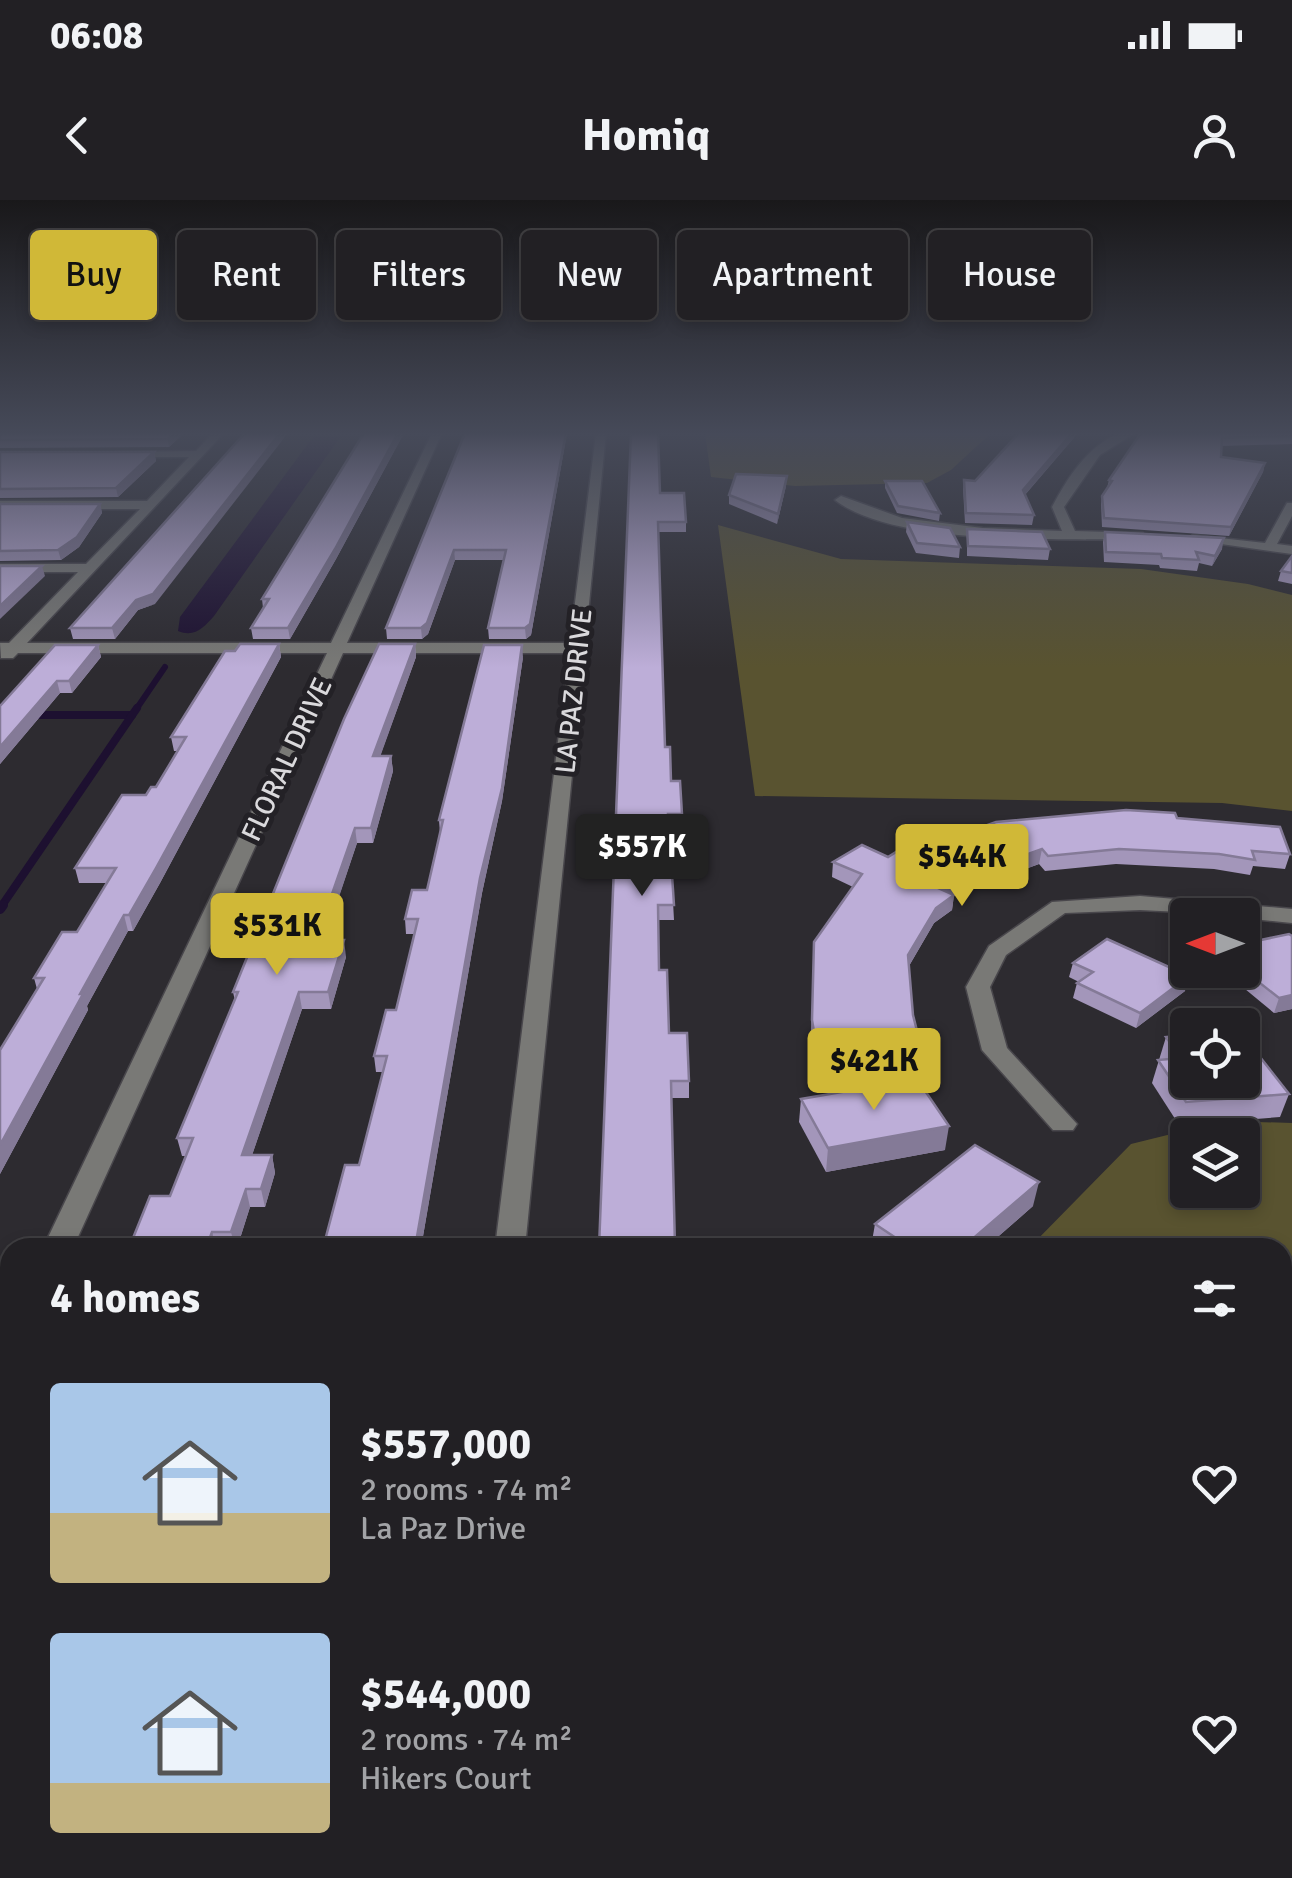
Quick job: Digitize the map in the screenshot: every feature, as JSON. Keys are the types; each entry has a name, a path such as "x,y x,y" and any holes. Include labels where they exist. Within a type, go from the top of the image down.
{"street":[{"path":"0,662 7,648 145,511"},
{"name":"FLORAL DRIVE","path":"63,1238 401,511"},
{"name":"LA PAZ DRIVE","path":"511,1238 593,511"},
{"path":"857,511 893,522 1147,537"},
{"path":"1060,511 1069,533"},
{"path":"1270,546 1288,511"},
{"path":"1186,539 1292,550"},
{"path":"0,568 90,568"},
{"path":"7,648 578,648"},
{"path":"1062,1124 995,1050 978,988 998,951 1060,907 1140,903 1292,916"}],"shaded area":[{"path":"258,511 288,511 203,627 194,632 178,631 180,617"},
{"path":"718,525 841,559 1141,569 1248,584 1292,595 1292,811 1222,803 755,796"},
{"path":"1260,1122 1292,1123 1292,1238 1039,1238 1131,1144 1170,1134 1170,1208 1260,1208"}],"building":[{"path":"0,511 95,511 77,537 58,550 0,551"},
{"path":"175,511 218,511 153,594 136,600 112,628 70,628"},
{"path":"316,511 355,511 288,628 251,628 269,599 262,599"},
{"path":"433,511 551,511 530,624 525,628 488,628 506,550 454,550 427,623 421,628 386,628"},
{"path":"628,511 685,511 686,522 658,522 665,747 670,747 671,781 680,781 682,814 668,814 674,905 658,905 659,970 667,970 669,1033 687,1033 689,1081 671,1081 675,1238 599,1238"},
{"path":"1032,511 1034,515 966,513"},
{"path":"1103,511 1239,511 1231,527 1104,518"},
{"path":"907,522 950,528 960,547 917,543"},
{"path":"967,529 1042,532 1050,549 968,546"},
{"path":"1105,532 1224,538 1215,556 1196,552 1199,560 1106,552"},
{"path":"1292,556 1292,573 1281,571"},
{"path":"0,566 42,566 0,606"},
{"path":"240,644 279,644 156,868 129,915 124,915 80,994 0,1145 0,1050 44,978 34,978 62,932 77,932 116,868 75,868 122,795 146,795 151,787 156,787 186,737 171,737 225,651 235,651"},
{"path":"379,644 415,644 373,756 391,756 371,828 355,828 316,940 344,940 328,992 299,992 242,1155 272,1155 261,1189 246,1189 231,1232 212,1232 210,1238 133,1238 150,1196 170,1196 193,1138 177,1138 344,719"},
{"path":"55,645 98,645 69,681 57,681 0,747 0,706"},
{"path":"484,645 522,645 502,788 480,878 417,1238 326,1238 345,1165 359,1165 387,1056 374,1056 386,1010 396,1010 418,919 405,919 412,890 427,890 443,820 439,820"},
{"path":"1126,810 1280,827 1290,854 1252,851 1255,860 1219,854 1119,849 1048,856 1042,849 936,887 954,895 936,908 908,955 913,1015 923,1055 818,1055 812,1020 814,942 862,874 833,862 862,845 888,857 904,847 914,851 996,822"},
{"path":"1292,936 1292,995 1279,998 1260,983 1260,940"},
{"path":"1107,939 1170,967 1170,988 1173,988 1140,1013 1077,983 1093,972 1073,963"},
{"path":"1260,1057 1289,1094 1260,1096"},
{"path":"1170,1059 1170,1078 1158,1060"},
{"path":"917,1079 949,1126 828,1148 801,1099"},
{"path":"1183,1098 1238,1098 1186,1102"},
{"path":"975,1145 1039,1182 974,1238 896,1238 875,1224"}],"waterway":[{"path":"135,711 165,667"},
{"path":"1,907 137,708"},
{"path":"29,715 132,715"},
{"path":"0,909 3,905"}]}
